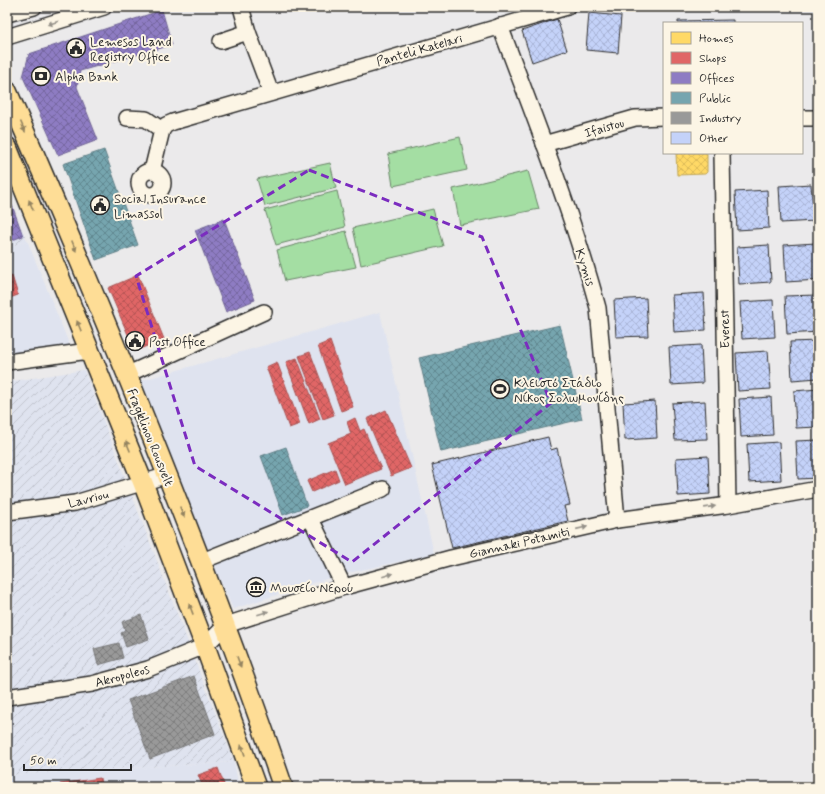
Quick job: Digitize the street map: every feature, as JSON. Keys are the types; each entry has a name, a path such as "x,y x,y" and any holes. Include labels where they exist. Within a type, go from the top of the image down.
{"main road":[{"name":"Fragklinou Rousvelt","path":"7,91 61,214 168,475 226,625 283,787"},
{"name":"Fragklinou Rousvelt","path":"7,147 143,483 205,646 256,787"}],"street":[{"path":"7,14 34,7"},
{"path":"7,37 104,7"},
{"path":"241,7 248,32 271,93"},
{"name":"Panteli Katelari","path":"162,130 166,125 173,122 567,7"},
{"name":"Kymis","path":"500,26 544,144 588,271 598,308 617,520"},
{"path":"221,41 248,32"},
{"name":"Ifaistou","path":"544,144 634,118 663,117"},
{"path":"126,118 146,120 162,130 152,171"},
{"path":"803,118 818,118"},
{"name":"Everest","path":"722,154 728,505"},
{"path":"126,374 264,312"},
{"path":"7,362 89,351"},
{"name":"Lavriou","path":"7,512 75,503 168,475"},
{"path":"202,561 311,519 383,489"},
{"name":"Giannaki Potamiti","path":"226,625 344,587 451,558 617,520 728,505 818,489"},
{"path":"311,519 344,587"},
{"name":"Akropoleos","path":"7,697 99,682 148,669 205,646 226,625"}],"highlighted area":[{"path":"309,170 482,237 551,403 352,562 195,466 136,276"}],"shaded area":[{"path":"7,198 27,240 7,248"},
{"path":"27,240 70,346 7,355 7,248"},
{"path":"380,312 434,554 339,575 233,609 211,559 140,381"},
{"path":"84,370 234,762 7,775 7,382"},
{"path":"234,762 239,787 7,787 7,775"}],"green space":[{"path":"460,137 467,170 393,186 388,154"},
{"path":"330,163 336,188 265,206 257,179"},
{"path":"528,171 539,209 460,225 453,189"},
{"path":"337,191 345,227 276,245 265,210"},
{"path":"433,209 443,246 361,265 353,228"},
{"path":"346,231 356,267 285,281 277,250"}],"building: Homes":[{"path":"676,154 707,154 707,172 705,174 677,175"}],"building: Shops":[{"path":"138,275 164,339 135,351 108,288"},
{"path":"12,276 18,295 7,299 7,278"},
{"path":"330,341 353,407 341,411 318,346"},
{"path":"310,352 334,415 323,419 299,356"},
{"path":"297,358 320,419 309,424 286,362"},
{"path":"277,362 300,424 289,428 266,367"},
{"path":"386,410 411,468 391,476 367,419"},
{"path":"355,418 360,431 364,429 381,469 345,484 328,443 351,434 347,422"},
{"path":"335,469 339,480 312,492 307,481"},
{"path":"218,768 225,787 203,787 198,775"},
{"path":"100,778 101,785 61,787 60,784"}],"building: Offices":[{"path":"162,10 172,45 80,71 77,87 98,140 58,155 23,77 29,54"},
{"path":"12,205 23,236 7,242 7,206"},
{"path":"224,219 255,300 226,312 195,230"}],"building: Public":[{"name":"Social Insurance Limassol","path":"104,150 138,245 96,260 63,164"},
{"name":"Κλειστό Στάδιο Νίκος Σολωμονίδης","path":"560,325 582,419 441,452 419,358"},
{"path":"286,447 307,506 283,515 261,456"}],"building: Industry":[{"path":"141,615 149,639 126,647 121,633 125,631 122,622"},
{"path":"119,643 123,658 98,665 94,649"},
{"path":"194,676 215,734 150,759 128,700"}],"building: Other":[{"path":"589,13 621,16 618,53 586,50"},
{"path":"557,19 567,50 532,62 522,31"},
{"path":"733,20 733,22 678,22"},
{"path":"811,184 814,221 781,223 779,186"},
{"path":"767,190 769,228 737,230 735,192"},
{"path":"816,243 818,280 786,282 784,245"},
{"path":"769,245 771,282 739,284 737,247"},
{"path":"704,293 706,330 674,332 672,295"},
{"path":"817,295 818,332 787,334 785,296"},
{"path":"646,298 648,336 616,337 614,300"},
{"path":"773,300 775,337 742,339 740,302"},
{"path":"818,341 818,378 792,380 790,342"},
{"path":"701,345 703,383 671,385 669,347"},
{"path":"768,351 771,389 738,391 736,353"},
{"path":"818,389 818,427 796,428 794,391"},
{"path":"771,397 773,435 741,437 739,399"},
{"path":"655,401 657,438 625,440 623,403"},
{"path":"705,401 707,439 675,440 672,403"},
{"path":"548,437 551,450 557,448 570,505 564,506 568,521 452,548 432,465"},
{"path":"818,440 818,478 798,479 796,441"},
{"path":"779,442 781,480 749,482 747,444"},
{"path":"708,456 710,494 678,496 676,458"}],"place":[{"name":"Lemesos Land Registry Office","path":"76,48"},
{"name":"Alpha Bank","path":"41,76"},
{"name":"Social Insurance Limassol","path":"100,205"},
{"name":"Post Office","path":"135,341"},
{"name":"Κλειστό Στάδιο Νίκος Σολωμονίδης","path":"500,389"},
{"name":"Μουσείο Νερού","path":"256,587"}]}
